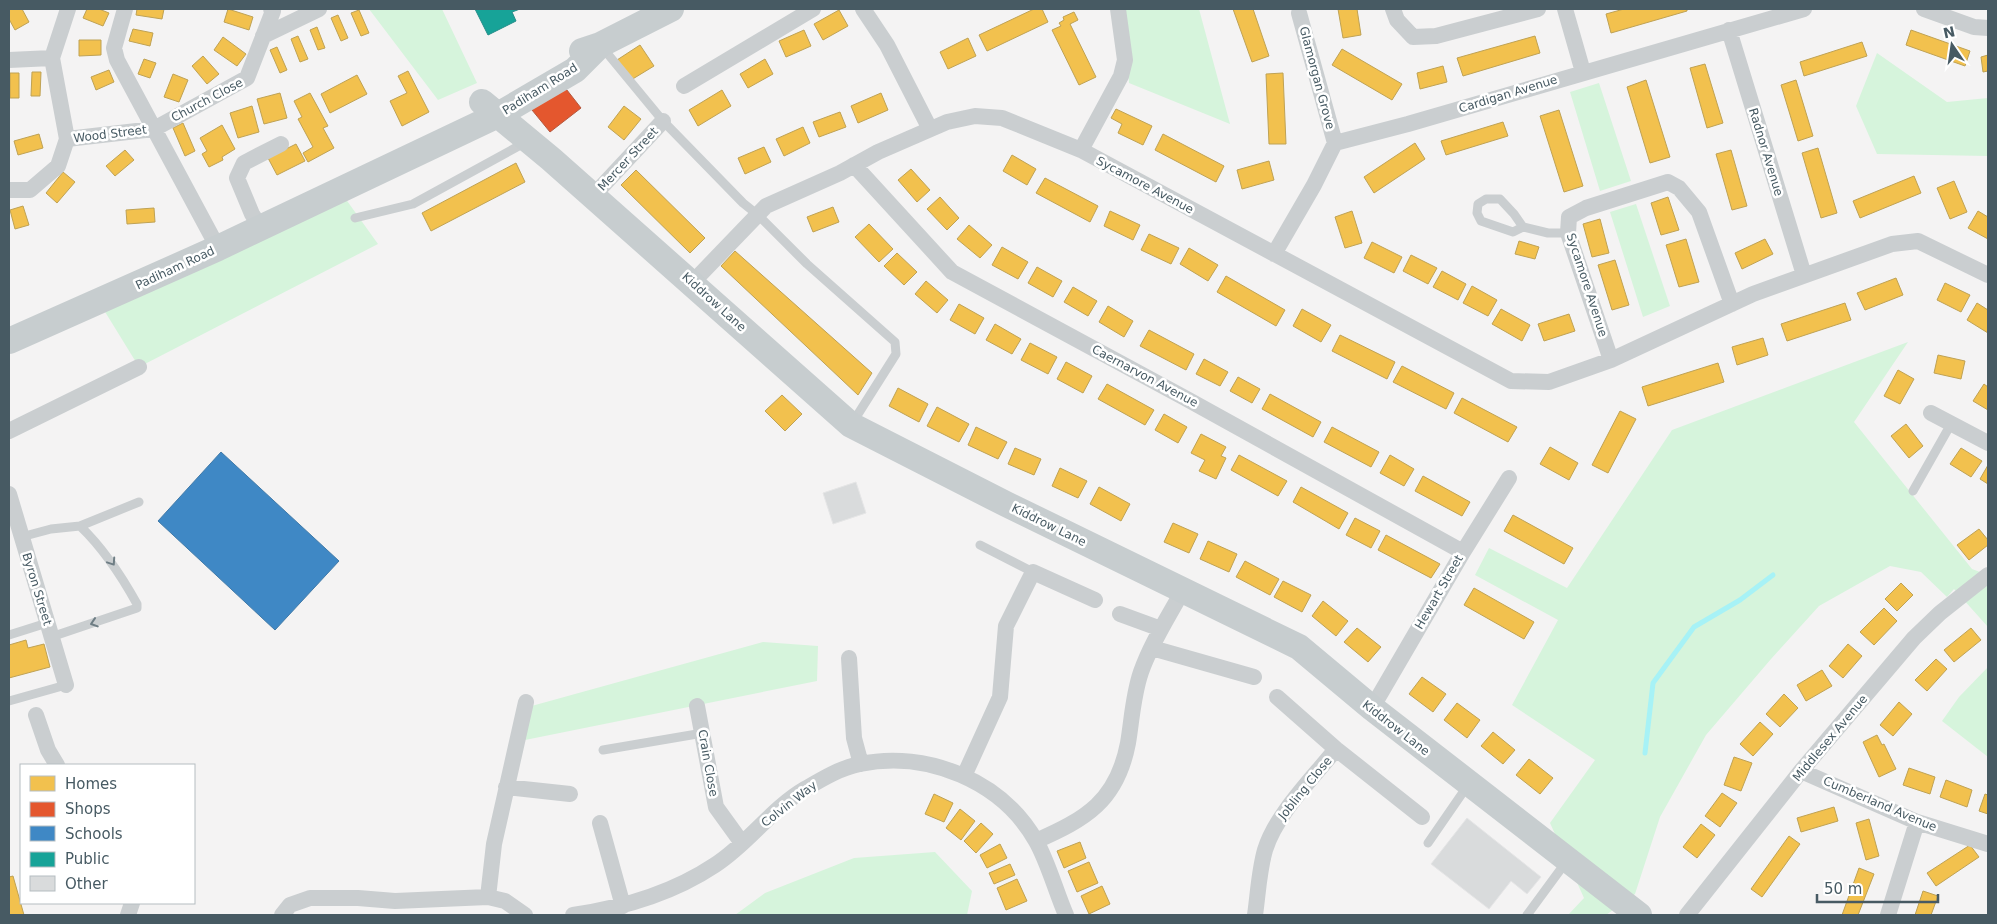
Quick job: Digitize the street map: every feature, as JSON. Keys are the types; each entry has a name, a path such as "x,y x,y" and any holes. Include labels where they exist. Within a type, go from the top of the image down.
{"main road":[{"name":"Padiham Road","path":"9,341 99,302 340,191 456,116 490,109 574,70 600,45 671,9"},
{"name":"Kiddrow Lane","path":"490,109 593,196 851,425 1006,504 1298,647 1468,784 1639,915"}],"street":[{"path":"9,190 30,190 58,166 67,139 52,58 68,9"},
{"path":"125,9 114,48 117,60 218,248"},
{"name":"Church Close","path":"154,129 247,78 273,11 271,9"},
{"path":"263,36 319,9"},
{"path":"684,86 813,9"},
{"path":"864,9 887,45 930,129"},
{"path":"1081,150 1121,76 1125,60 1118,9"},
{"path":"1393,9 1397,20 1413,37 1436,36 1538,9"},
{"path":"1565,9 1583,72"},
{"name":"Cardigan Avenue","path":"1335,143 1408,124 1804,9"},
{"path":"1924,9 1974,27 1988,28"},
{"name":"Glamorgan Grove","path":"1299,13 1335,143"},
{"name":"Radnor Avenue","path":"1729,30 1804,275"},
{"path":"9,60 52,58"},
{"name":"Sycamore Avenue","path":"692,283 766,206 840,173 878,152 930,129 947,122 975,116 1002,118 1081,150 1511,381 1549,382 1611,360 1732,304 1804,275 1892,244 1918,241 1988,275"},
{"name":"Mercer Street","path":"593,196 663,121"},
{"name":"Wood Street","path":"67,139 154,129"},
{"path":"1274,254 1335,143"},
{"path":"261,228 252,214 237,178 244,163 281,144"},
{"name":"Caernarvon Avenue","path":"854,165 952,272 1463,552"},
{"name":"Sycamore Avenue","path":"1611,360 1568,233 1569,217 1586,208 1668,182 1680,188 1699,212 1732,304"},
{"path":"9,431 139,367"},
{"path":"1931,413 1988,443"},
{"name":"Hewart Street","path":"1372,708 1463,552 1509,478"},
{"name":"Byron Street","path":"9,494 66,685"},
{"path":"964,776 1000,697 1006,626 1033,572 1095,600"},
{"name":"Middlesex Avenue","path":"1687,915 1801,771 1914,638 1940,613 1988,576"},
{"path":"1036,841 1065,828 1089,814 1107,795 1121,766 1128,744 1136,688 1142,670 1161,629 1183,590"},
{"path":"1120,614 1161,629"},
{"path":"1152,648 1254,677"},
{"path":"849,658 854,738 861,764"},
{"path":"1277,697 1336,749 1422,817"},
{"path":"488,897 494,844 526,702"},
{"name":"Crain Close","path":"697,706 716,807 742,843"},
{"path":"36,715 48,750 57,764"},
{"name":"Jobling Close","path":"1256,915 1261,868 1272,833 1280,818 1336,749"},
{"name":"Colvin Way","path":"573,915 622,906 689,880 716,865 802,791 823,778 861,764 905,762 942,768 964,776 989,790 1012,810 1036,841 1066,915"},
{"name":"Cumberland Avenue","path":"1801,771 1917,822 1988,844"},
{"path":"506,787 570,794"},
{"path":"1888,915 1917,822"},
{"path":"600,823 622,906"},
{"path":"282,915 290,905 310,898 358,898 395,901 488,897 505,901 524,915"}],"lane":[{"path":"600,45 663,121 743,203 758,215 807,264 895,342 896,354 851,425"},
{"path":"354,218 413,204 528,141"},
{"path":"1523,227 1514,214 1500,200 1486,199 1478,204 1477,213 1481,221 1513,232 1523,227 1548,233 1568,233"},
{"path":"1913,491 1952,424"},
{"path":"21,537 51,529 80,526 139,502"},
{"path":"9,635 49,630 137,608 137,604 111,560 96,541 80,526"},
{"path":"980,545 1033,572"},
{"path":"9,701 66,685"},
{"path":"603,750 703,733"},
{"path":"1428,842 1468,784"},
{"path":"1527,915 1567,860"}],"green space":[{"path":"369,9 442,9 477,83 438,100"},
{"path":"1125,9 1199,9 1230,124 1129,83"},
{"path":"1877,53 1947,102 1988,98 1988,156 1877,154 1856,106"},
{"path":"1599,83 1631,181 1600,191 1570,92"},
{"path":"340,191 378,244 139,367 99,302"},
{"path":"1636,204 1670,306 1643,317 1610,212"},
{"path":"1908,342 1854,422 1972,569 1988,575 1988,627 1954,589 1947,597 1921,572 1890,566 1819,606 1706,735 1660,817 1635,894 1606,915 1568,915 1584,898 1550,823 1595,760 1512,705 1558,620 1475,575 1489,548 1567,588 1672,430"},
{"path":"763,642 818,646 817,681 525,740 528,707"},
{"path":"1988,667 1988,757 1942,721 1959,697"},
{"path":"935,852 972,891 967,915 735,915 765,893 854,858"}],"building: Homes":[{"path":"9,9 22,9 29,22 15,30 9,19"},
{"path":"87,9 99,9 109,13 103,26 83,18"},
{"path":"137,9 164,9 162,19 136,15"},
{"path":"228,9 253,17 249,30 224,22"},
{"path":"1034,9 1042,9 1048,22 987,51 979,35"},
{"path":"1233,9 1253,9 1269,56 1252,62"},
{"path":"1338,9 1357,9 1361,35 1343,38"},
{"path":"1624,9 1687,9 1687,11 1611,33 1606,14"},
{"path":"359,10 369,33 361,36 351,13"},
{"path":"839,10 848,26 823,40 814,24"},
{"path":"1074,12 1078,20 1070,24 1096,77 1079,85 1052,30 1061,26 1059,23 1064,20 1063,17"},
{"path":"338,15 348,38 341,41 331,18"},
{"path":"317,27 325,48 318,50 310,30"},
{"path":"133,29 153,33 150,46 129,41"},
{"path":"804,30 811,46 786,57 779,41"},
{"path":"1911,30 1970,51 1965,66 1906,45"},
{"path":"298,36 308,59 300,62 291,39"},
{"path":"1535,36 1540,53 1463,76 1457,58"},
{"path":"223,37 246,54 237,66 214,50"},
{"path":"968,38 976,56 948,69 940,52"},
{"path":"79,40 101,40 101,55 79,56"},
{"path":"1862,42 1867,56 1804,76 1800,62"},
{"path":"640,45 654,66 631,80 617,60"},
{"path":"277,47 287,70 280,73 270,50"},
{"path":"1342,49 1402,84 1392,100 1332,65"},
{"path":"1988,55 1988,71 1983,72 1981,57"},
{"path":"203,56 219,74 207,84 192,66"},
{"path":"144,59 156,63 150,78 138,74"},
{"path":"765,59 773,74 748,88 740,74"},
{"path":"1705,64 1723,123 1707,128 1690,68"},
{"path":"1443,66 1447,82 1420,89 1417,73"},
{"path":"109,70 114,82 96,90 91,77"},
{"path":"408,71 429,112 402,126 390,101 407,93 398,76"},
{"path":"32,72 41,72 40,96 31,96"},
{"path":"10,73 19,73 19,98 10,98"},
{"path":"1283,73 1286,144 1269,144 1266,74"},
{"path":"173,74 188,80 179,102 164,97"},
{"path":"357,75 367,94 330,113 321,94"},
{"path":"1646,80 1670,157 1650,163 1627,87"},
{"path":"1796,80 1813,136 1798,141 1781,85"},
{"path":"722,90 731,106 698,126 689,110"},
{"path":"280,93 287,118 264,124 257,99"},
{"path":"310,93 328,126 323,128 334,148 308,162 303,153 313,147 298,119 302,117 294,101"},
{"path":"881,93 888,110 858,123 851,106"},
{"path":"252,106 259,132 238,138 230,113"},
{"path":"624,106 641,119 624,140 608,127"},
{"path":"1116,109 1152,126 1143,145 1118,133 1122,124 1111,118"},
{"path":"1559,110 1583,186 1564,192 1540,116"},
{"path":"840,112 846,127 819,137 813,122"},
{"path":"1503,122 1508,136 1446,155 1441,141"},
{"path":"183,123 195,151 185,156 173,128"},
{"path":"222,125 235,149 222,157 223,160 209,167 202,154 207,151 200,138"},
{"path":"803,127 810,143 784,156 776,139"},
{"path":"39,134 43,148 18,155 14,141"},
{"path":"1163,134 1224,166 1216,182 1155,150"},
{"path":"1415,143 1425,159 1374,193 1364,177"},
{"path":"296,144 305,161 277,175 268,158"},
{"path":"764,147 771,162 745,174 738,158"},
{"path":"1818,148 1837,213 1821,218 1802,153"},
{"path":"125,150 134,160 115,176 106,166"},
{"path":"1731,150 1747,206 1732,210 1716,154"},
{"path":"1012,155 1036,169 1027,185 1003,171"},
{"path":"1269,161 1274,180 1242,189 1237,170"},
{"path":"516,163 525,182 431,231 422,213"},
{"path":"911,169 930,190 917,202 898,180"},
{"path":"636,170 705,238 690,253 621,185"},
{"path":"63,172 75,182 57,203 46,193"},
{"path":"1914,176 1921,193 1860,218 1853,201"},
{"path":"1045,178 1098,206 1090,222 1036,193"},
{"path":"1954,181 1967,212 1950,219 1937,188"},
{"path":"940,197 959,218 947,230 927,209"},
{"path":"1668,197 1679,230 1661,235 1651,203"},
{"path":"23,206 29,225 15,229 10,210"},
{"path":"833,207 839,222 813,232 807,217"},
{"path":"154,208 155,222 127,224 126,210"},
{"path":"1110,211 1140,225 1133,240 1104,226"},
{"path":"1352,211 1362,243 1345,248 1335,217"},
{"path":"1978,211 1988,217 1988,239 1968,228"},
{"path":"1600,219 1609,253 1592,257 1583,224"},
{"path":"869,224 893,249 879,262 855,237"},
{"path":"969,225 992,245 980,258 957,239"},
{"path":"1149,234 1179,248 1171,264 1141,250"},
{"path":"1686,239 1699,282 1679,287 1666,245"},
{"path":"1765,239 1773,254 1742,269 1735,253"},
{"path":"1519,241 1539,247 1535,259 1515,254"},
{"path":"1372,242 1402,257 1394,273 1364,258"},
{"path":"1002,247 1028,262 1018,279 992,265"},
{"path":"1189,248 1218,265 1208,281 1180,264"},
{"path":"735,251 872,373 858,395 721,266"},
{"path":"897,253 917,272 904,285 884,266"},
{"path":"1411,255 1437,268 1428,284 1403,271"},
{"path":"1615,260 1629,305 1612,310 1598,265"},
{"path":"1037,267 1062,281 1053,297 1028,283"},
{"path":"1442,271 1466,284 1458,300 1433,287"},
{"path":"1226,276 1285,310 1276,326 1217,292"},
{"path":"1896,278 1903,295 1865,310 1857,293"},
{"path":"926,281 948,300 937,313 915,294"},
{"path":"1945,283 1970,295 1961,312 1937,300"},
{"path":"1472,286 1497,300 1488,316 1463,303"},
{"path":"1073,287 1097,301 1088,316 1064,302"},
{"path":"1845,303 1851,320 1787,341 1781,324"},
{"path":"1977,303 1988,310 1988,333 1967,320"},
{"path":"959,304 984,318 975,334 950,320"},
{"path":"1108,306 1133,321 1124,337 1099,322"},
{"path":"1302,309 1331,325 1321,342 1293,326"},
{"path":"1501,309 1530,325 1522,341 1492,324"},
{"path":"1569,314 1575,331 1544,341 1538,324"},
{"path":"995,324 1021,339 1012,354 986,340"},
{"path":"1149,330 1194,354 1186,370 1140,346"},
{"path":"1340,335 1395,362 1387,379 1332,351"},
{"path":"1763,338 1768,355 1737,365 1732,347"},
{"path":"1030,343 1057,357 1048,374 1021,360"},
{"path":"1938,355 1965,361 1961,379 1934,373"},
{"path":"1204,359 1228,372 1220,386 1196,374"},
{"path":"1066,362 1092,376 1083,393 1057,379"},
{"path":"1718,363 1724,382 1648,406 1642,387"},
{"path":"1402,366 1454,393 1446,409 1393,382"},
{"path":"1898,370 1914,379 1900,404 1884,396"},
{"path":"1238,377 1260,389 1252,403 1230,391"},
{"path":"1107,384 1154,410 1145,425 1098,399"},
{"path":"1984,384 1988,387 1988,410 1973,401"},
{"path":"898,388 928,404 919,422 889,406"},
{"path":"1270,394 1321,422 1313,437 1262,409"},
{"path":"782,395 802,414 785,431 765,411"},
{"path":"1462,398 1517,427 1508,442 1454,413"},
{"path":"937,407 969,424 959,442 927,426"},
{"path":"1620,411 1636,419 1608,473 1592,465"},
{"path":"1164,414 1187,427 1178,443 1155,430"},
{"path":"1906,424 1923,446 1909,458 1891,436"},
{"path":"976,427 1007,442 998,459 968,445"},
{"path":"1332,427 1379,452 1371,467 1324,442"},
{"path":"1201,434 1226,447 1221,456 1226,458 1216,479 1199,471 1205,460 1191,453"},
{"path":"1550,447 1578,463 1569,480 1540,464"},
{"path":"1015,448 1041,459 1034,475 1008,464"},
{"path":"1961,448 1982,461 1971,477 1950,464"},
{"path":"1239,455 1287,481 1278,496 1231,470"},
{"path":"1390,455 1414,469 1404,486 1380,473"},
{"path":"1988,465 1988,484 1980,479"},
{"path":"1060,468 1087,481 1078,498 1052,486"},
{"path":"1423,476 1470,502 1462,516 1415,491"},
{"path":"1099,487 1130,504 1121,521 1090,504"},
{"path":"1301,487 1348,513 1339,529 1293,502"},
{"path":"1513,515 1573,548 1564,564 1504,531"},
{"path":"1355,518 1380,531 1371,548 1346,535"},
{"path":"1173,523 1198,534 1189,553 1164,542"},
{"path":"1979,529 1988,540 1988,545 1969,560 1957,545"},
{"path":"1386,535 1440,564 1431,578 1378,550"},
{"path":"1208,541 1237,554 1229,572 1200,559"},
{"path":"1245,561 1279,579 1270,595 1236,577"},
{"path":"1283,581 1311,595 1302,612 1274,597"},
{"path":"1901,583 1913,595 1897,611 1885,599"},
{"path":"1474,588 1534,622 1524,639 1464,605"},
{"path":"1323,601 1348,621 1336,636 1312,616"},
{"path":"1884,608 1897,621 1874,645 1860,632"},
{"path":"1357,628 1381,647 1368,662 1344,642"},
{"path":"1971,628 1981,640 1954,662 1944,650"},
{"path":"26,640 28,648 44,644 50,667 9,678 9,645"},
{"path":"1848,644 1862,656 1843,678 1829,666"},
{"path":"1936,659 1947,669 1927,691 1915,680"},
{"path":"1822,670 1832,686 1806,701 1797,685"},
{"path":"1422,677 1446,694 1433,712 1409,694"},
{"path":"1784,694 1798,708 1780,727 1766,714"},
{"path":"1899,702 1912,714 1893,736 1880,725"},
{"path":"1457,703 1480,720 1467,738 1444,720"},
{"path":"1760,722 1773,734 1753,756 1740,744"},
{"path":"1493,732 1515,750 1503,764 1481,746"},
{"path":"1877,735 1882,745 1884,744 1896,769 1879,777 1863,742"},
{"path":"1734,757 1752,763 1741,791 1724,785"},
{"path":"1529,759 1553,778 1540,794 1516,775"},
{"path":"1909,768 1935,777 1930,794 1903,785"},
{"path":"1946,780 1972,790 1967,807 1940,797"},
{"path":"1722,793 1737,803 1720,827 1705,816"},
{"path":"934,794 953,803 944,822 925,814"},
{"path":"1985,794 1988,795 1988,814 1979,811"},
{"path":"1834,807 1838,821 1801,832 1797,818"},
{"path":"960,809 975,821 961,840 946,828"},
{"path":"1869,819 1879,856 1866,860 1856,823"},
{"path":"981,823 993,834 976,853 964,841"},
{"path":"1701,824 1715,835 1697,858 1683,847"},
{"path":"1789,836 1800,844 1762,897 1751,889"},
{"path":"1080,842 1086,858 1064,868 1057,851"},
{"path":"1000,844 1007,858 987,868 980,855"},
{"path":"1970,845 1979,857 1936,886 1927,873"},
{"path":"1089,862 1098,883 1077,892 1068,871"},
{"path":"1010,864 1015,875 994,884 989,873"},
{"path":"1859,868 1874,874 1858,915 1842,915"},
{"path":"13,876 24,915 9,915 9,877"},
{"path":"1017,879 1027,901 1006,910 997,888"},
{"path":"1102,886 1110,904 1089,914 1081,896"},
{"path":"1923,891 1938,896 1931,915 1915,915"}],"building: Shops":[{"path":"563,85 581,108 550,132 532,110"}],"building: Schools":[{"path":"221,452 339,561 275,630 158,521"}],"building: Public":[{"path":"475,9 520,9 512,12 516,21 488,35"}],"building: Other":[{"path":"856,482 866,513 833,524 823,493"},
{"path":"1467,818 1541,877 1527,894 1511,881 1489,909 1431,864"}],"waterway":[{"path":"1645,753 1653,683 1694,627 1740,600 1773,575"}]}
